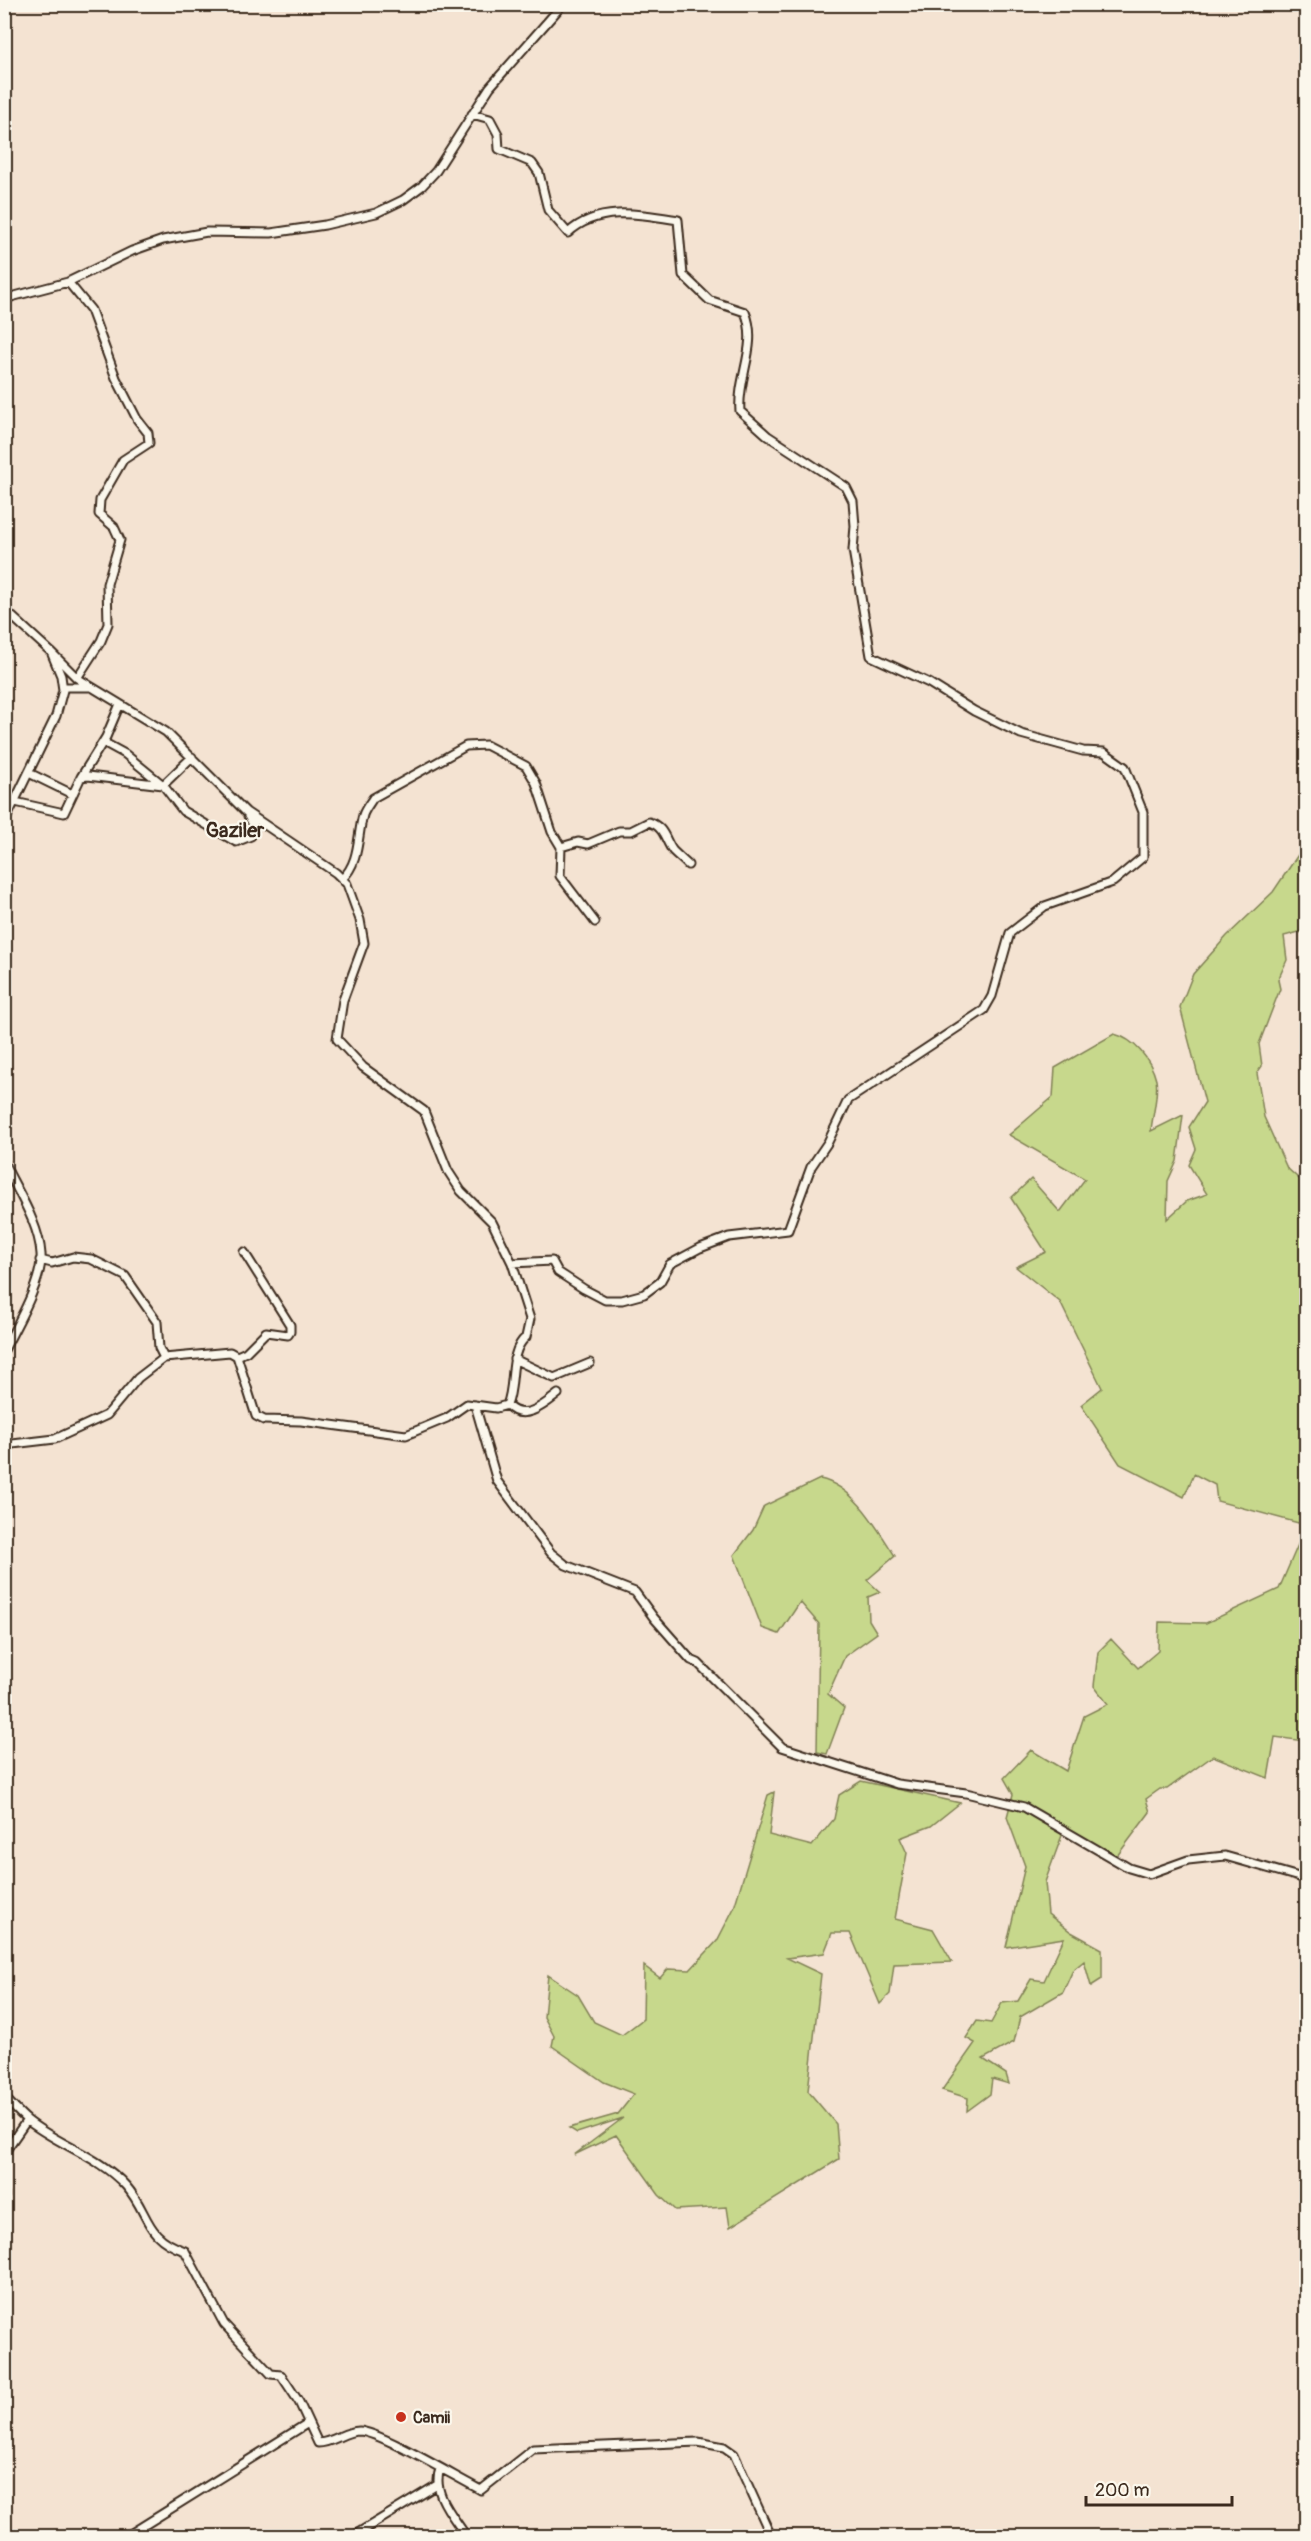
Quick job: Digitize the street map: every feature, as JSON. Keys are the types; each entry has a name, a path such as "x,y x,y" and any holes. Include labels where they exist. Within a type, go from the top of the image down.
{"street":[{"path":"4,302 11,297 68,282 132,251 163,240 207,232 272,233 325,225 376,213 403,200 422,186 436,171 490,87 562,4"},
{"path":"472,114 490,119 498,134 499,149 532,163 539,173 548,210 568,233 583,221 626,212 678,220 683,275 709,300 745,312 751,327 750,350 739,398 740,411 768,436 846,487 853,501 855,526 853,550 871,656 929,683 974,711 1021,735 1083,751 1104,752 1125,767 1143,812 1143,857 1113,882 1046,906 1010,933 992,996 984,1010 848,1100 828,1142 811,1167 788,1230 729,1237 700,1248 670,1264 660,1282 644,1294 622,1300 605,1300 584,1289 558,1272 552,1261 512,1263"},
{"path":"68,282 91,310 116,378 137,419 148,433 149,443 123,460 100,500 99,514 114,527 120,540 107,584 108,624 102,641 77,678"},
{"path":"4,609 77,678 166,732 246,812 347,884 360,920 364,944 343,1000 337,1039 363,1067 424,1111 447,1171 461,1191 492,1222 512,1263 530,1319 526,1337 519,1343 514,1359 512,1391 507,1405"},
{"path":"4,823 56,716 63,687 51,652"},
{"path":"63,687 92,687"},
{"path":"15,802 64,813 81,777 103,742 120,704"},
{"path":"103,742 124,754 163,784 183,811 229,840 236,842 251,836 255,828 246,812"},
{"path":"342,879 348,873 355,857 363,813 373,798 466,746 486,746 526,766 536,783 552,832 561,847 560,876 595,922"},
{"path":"81,777 163,784 192,757"},
{"path":"29,773 72,794"},
{"path":"561,847 578,842 588,844 619,831 631,831 649,822 656,824 669,839 671,849 688,865"},
{"path":"4,1163 35,1230 40,1260 35,1283 4,1350"},
{"path":"237,1356 246,1352 266,1332 288,1335 290,1332 290,1325 244,1252"},
{"path":"40,1260 52,1263 73,1257 91,1259 118,1270 125,1276 158,1322 159,1348 164,1358"},
{"path":"4,1445 55,1439 107,1415 138,1378 164,1358 230,1352 237,1356 256,1416 264,1420 301,1421 406,1435 447,1418 467,1404 496,1408 507,1405 522,1413 537,1410 558,1394"},
{"path":"514,1359 554,1378 590,1363"},
{"path":"476,1405 497,1481 551,1553 566,1566 635,1592 654,1618 691,1660 698,1663 782,1747 897,1784 966,1793 1024,1807 1083,1843 1130,1868 1149,1874 1188,1860 1225,1856 1306,1879"},
{"path":"4,2097 27,2120 95,2161 127,2187 147,2224 169,2246 185,2252 225,2324 271,2373 281,2375 299,2402 318,2443 327,2443 351,2432 369,2433 482,2490 533,2449 698,2442 716,2446 734,2454 771,2536"},
{"path":"4,2153 27,2120"},
{"path":"4,2194 4,2201"},
{"path":"127,2536 308,2423"},
{"path":"440,2469 437,2485 466,2536"},
{"path":"353,2536 437,2485"}],"green space":[{"path":"1306,843 1306,934 1299,932 1284,936 1287,960 1278,980 1280,989 1259,1044 1262,1066 1257,1073 1264,1117 1287,1168 1306,1185 1306,1525 1217,1501 1215,1485 1194,1474 1184,1497 1120,1464 1081,1405 1102,1388 1060,1302 1016,1267 1046,1252 1011,1198 1031,1179 1060,1212 1085,1179 1009,1135 1053,1097 1055,1068 1114,1034 1135,1045 1154,1072 1157,1092 1151,1131 1183,1115 1177,1161 1168,1181 1167,1219 1187,1201 1207,1194 1189,1165 1196,1149 1189,1127 1205,1102 1180,1007 1193,974 1227,936 1273,892"},
{"path":"820,1479 844,1490 854,1499 895,1556 867,1580 880,1592 868,1597 869,1620 877,1633 845,1656 828,1694 844,1708 827,1754 817,1752 819,1624 800,1602 779,1634 762,1628 734,1555 753,1530 764,1506"},
{"path":"1306,1526 1306,1732 1304,1741 1275,1737 1268,1778 1213,1756 1167,1789 1160,1789 1146,1799 1150,1812 1117,1856 1065,1827 1045,1882 1048,1914 1071,1932 1102,1949 1102,1979 1091,1986 1084,1961 1073,1970 1063,1992 1020,2017 1014,2042 983,2059 1006,2074 1009,2084 992,2079 990,2094 967,2111 968,2098 942,2090 975,2043 966,2038 977,2021 991,2023 1002,2003 1018,2001 1031,1979 1044,1981 1064,1938 1006,1947 1025,1866 1007,1817 1013,1794 1004,1778 1031,1750 1066,1771 1084,1716 1108,1704 1094,1686 1098,1652 1111,1639 1138,1668 1158,1651 1159,1622 1206,1623 1279,1589"},
{"path":"861,1781 960,1803 931,1826 900,1838 907,1853 895,1919 933,1929 952,1962 894,1964 890,1994 880,2004 850,1933 832,1933 824,1953 787,1958 821,1974 808,2091 836,2124 839,2159 730,2227 727,2207 675,2210 659,2195 616,2135 574,2155 623,2118 577,2133 569,2128 618,2114 634,2094 604,2082 552,2046 554,2036 544,2017 548,1975 578,1995 594,2022 622,2035 643,2019 644,1966 660,1978 668,1969 690,1970 717,1941 734,1908 768,1795 774,1792 769,1835 812,1846 834,1819 839,1795"}],"place":[{"name":"Camii","path":"401,2417"}],"district":[{"name":"Gaziler","path":"235,830"}]}
